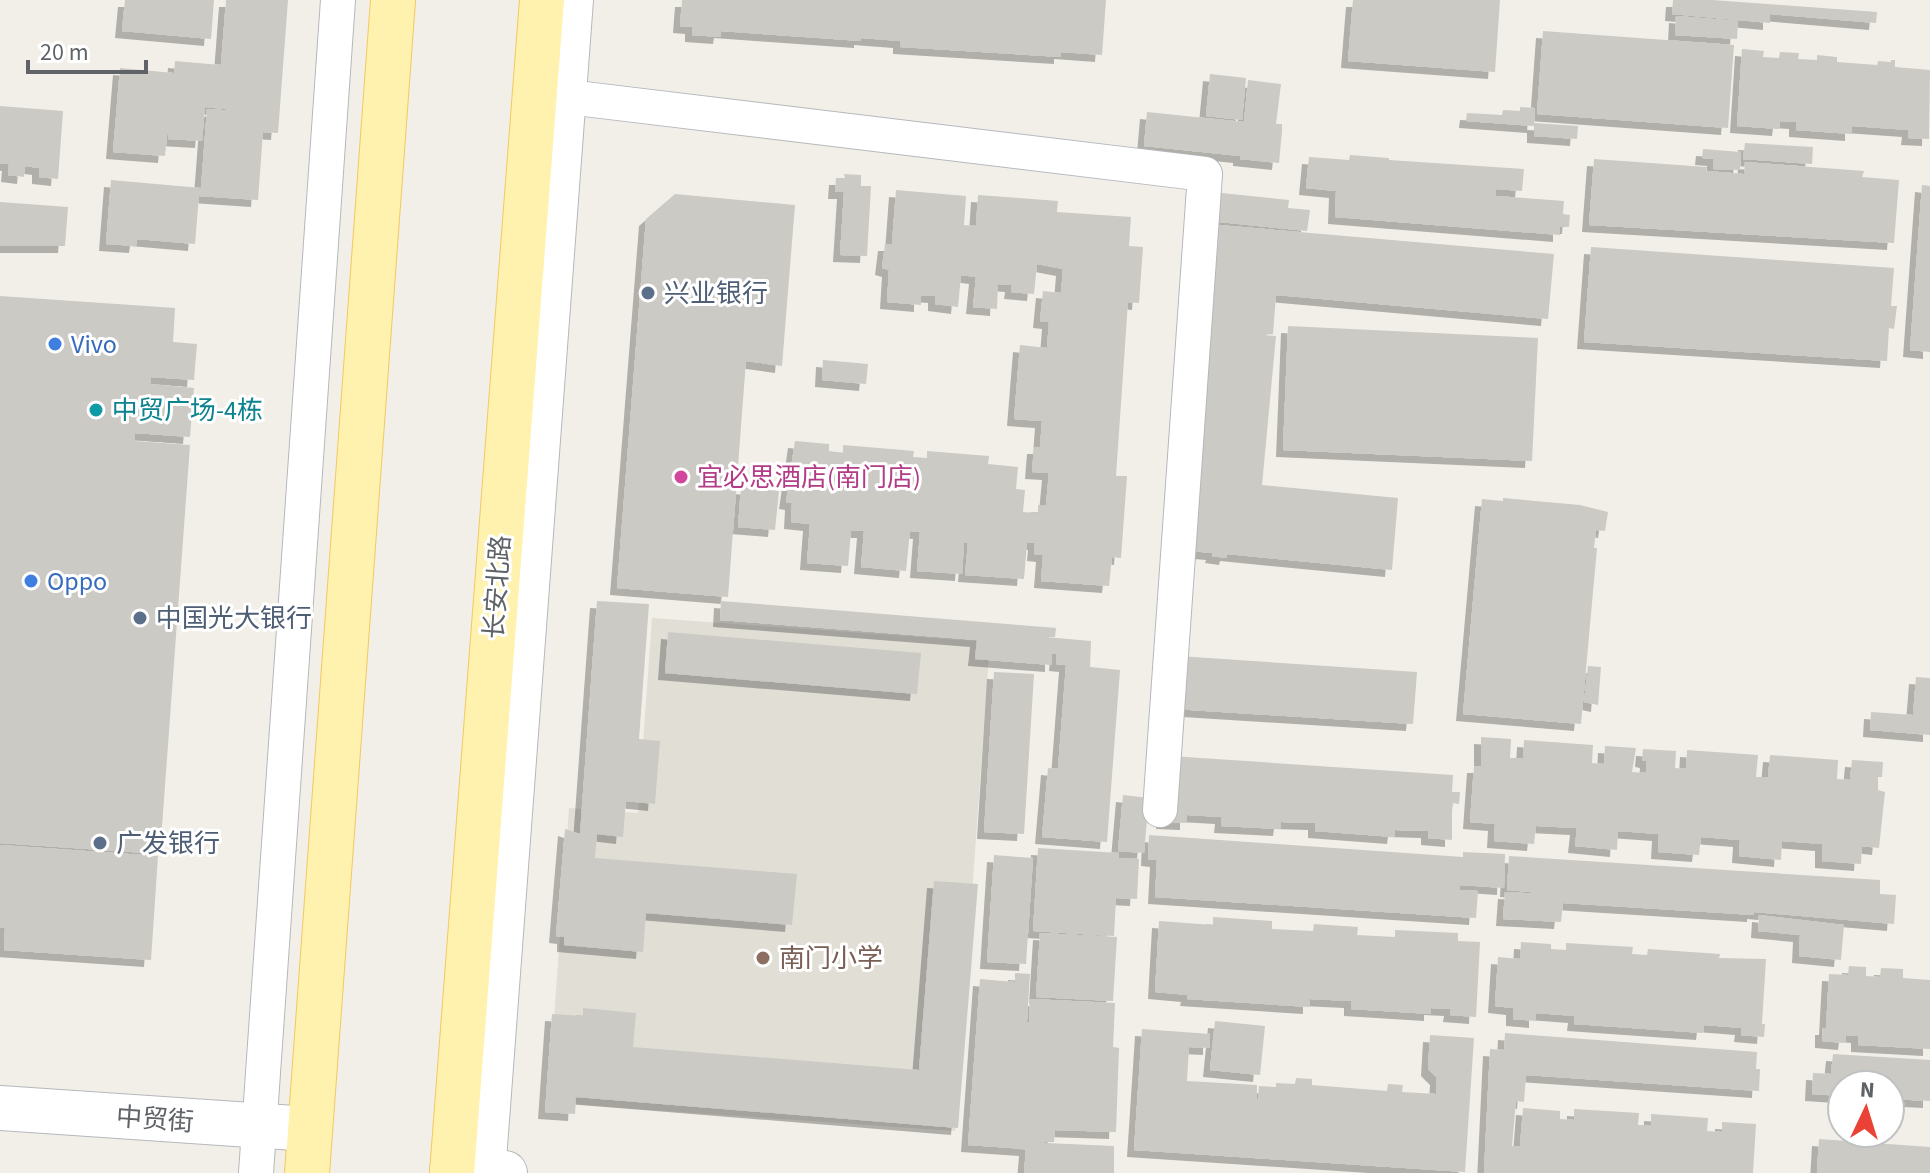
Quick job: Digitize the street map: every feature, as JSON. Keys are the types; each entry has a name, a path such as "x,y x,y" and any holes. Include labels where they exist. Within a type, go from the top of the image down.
{"main road":[{"path":"307,1173 393,0"},
{"name":"长安北路","path":"470,1172 552,94 542,0"}],"street":[{"path":"256,1173 338,0"},
{"path":"576,0 552,94 1205,174 1160,810"},
{"name":"中贸街","path":"0,1108 310,1129"},
{"path":"470,1172 505,1173"}],"shaded area":[{"name":"南门小学","path":"652,618 990,642 955,1131 548,1103 569,808 638,813"}],"building":[{"path":"125,0 214,0 211,39 122,31"},
{"path":"226,0 288,0 278,133 263,132 258,200 199,196 195,244 137,239 136,246 106,244 111,180 201,188 207,109 255,112 205,107 202,141 168,139 169,115 165,156 113,152 120,68 174,73 175,61 221,65"},
{"path":"682,0 1106,0 1102,55 1061,52 1061,57 900,47 900,41 861,38 861,41 721,31 720,37 692,35 692,27 680,26"},
{"path":"1353,0 1500,0 1495,72 1348,61"},
{"path":"1673,0 1877,12 1876,23 1770,14 1770,23 1672,14"},
{"path":"1676,16 1738,21 1737,39 1675,35"},
{"path":"1543,31 1734,45 1728,128 1537,114"},
{"path":"1742,49 1764,51 1763,57 1779,58 1780,52 1799,53 1798,59 1817,60 1817,55 1837,57 1837,62 1877,65 1878,61 1895,60 1895,67 1930,70 1929,139 1908,138 1909,130 1852,126 1852,134 1796,130 1796,122 1780,121 1779,129 1737,126"},
{"path":"1210,74 1246,78 1242,120 1206,116"},
{"path":"1248,80 1281,84 1276,124 1282,124 1279,163 1144,146 1147,112 1244,122"},
{"path":"0,106 63,111 58,179 39,177 39,168 25,166 24,177 8,175 9,164 0,163"},
{"path":"1520,107 1535,108 1534,126 1466,121 1467,113 1502,115 1503,110 1520,111"},
{"path":"1534,123 1578,126 1577,139 1534,136"},
{"path":"1745,143 1813,147 1812,164 1743,159"},
{"path":"1703,149 1741,152 1740,170 1713,169 1714,159 1702,158"},
{"path":"1350,155 1524,169 1522,191 1496,189 1496,196 1564,201 1563,214 1570,215 1569,227 1560,227 1560,235 1335,217 1336,191 1306,188 1309,157 1349,160"},
{"path":"1594,159 1707,167 1706,171 1744,174 1745,162 1864,171 1862,177 1899,180 1894,243 1589,225"},
{"path":"844,174 861,175 861,186 871,186 867,256 840,255 844,192 835,192 836,178 845,178"},
{"path":"1922,185 1930,186 1930,352 1910,350"},
{"path":"896,190 966,196 964,225 976,226 978,195 1058,201 1057,212 1131,217 1129,246 1143,247 1139,303 1128,302 1116,476 1127,476 1121,558 1112,557 1109,586 1041,581 1043,555 1034,554 1035,543 1027,543 1024,579 965,575 968,543 964,543 962,574 917,571 920,532 910,531 906,571 861,567 864,531 851,531 848,566 807,563 810,524 791,522 792,503 786,502 795,441 829,444 829,451 843,453 843,445 914,451 913,457 927,458 927,451 989,456 988,464 1018,467 1016,489 1025,490 1023,512 1038,513 1038,505 1046,505 1049,473 1032,472 1034,447 1040,447 1042,421 1014,419 1020,345 1047,348 1049,322 1040,321 1043,291 1061,293 1063,269 1037,264 1034,294 1011,292 1012,285 998,284 997,309 973,307 976,277 961,275 958,307 935,304 935,296 921,295 921,305 887,302 889,270 882,268 885,244 892,244"},
{"path":"1202,191 1289,200 1288,208 1310,210 1307,231 1219,222 1219,225 1554,254 1548,319 1276,295 1273,334 1262,335 1276,336 1262,485 1398,498 1392,570 1227,554 1226,558 1212,556 1213,553 1189,551 1204,248 1218,248 1197,246"},
{"name":"宜必思酒店(南门店)","path":"675,194 795,205 782,366 746,361 728,597 617,588 646,219"},
{"path":"0,202 68,207 65,246 0,246"},
{"path":"1591,247 1894,268 1891,306 1897,306 1894,329 1889,328 1887,361 1584,342"},
{"path":"0,296 175,308 173,342 197,344 194,380 151,377 150,384 194,388 190,437 135,433 135,441 190,445 160,854 0,843"},
{"path":"1288,326 1538,338 1532,461 1283,450"},
{"path":"823,360 868,364 866,384 822,380"},
{"path":"741,487 779,491 775,530 738,527"},
{"path":"1503,498 1580,505 1608,512 1605,531 1596,530 1581,724 1463,714 1482,499 1503,501"},
{"path":"597,601 649,604 639,739 660,741 655,804 626,801 623,837 597,834 595,858 797,874 792,925 646,913 643,952 564,945 564,937 556,936 565,829 580,834"},
{"path":"721,601 1056,628 1055,637 1045,637 1091,641 1090,667 1120,670 1107,842 1042,837 1048,768 1058,769 1066,665 1056,664 1057,654 1052,654 1052,665 975,659 977,640 720,620"},
{"path":"668,632 921,653 917,694 665,673"},
{"path":"1178,656 1417,672 1413,724 1174,709"},
{"path":"1588,666 1601,667 1598,705 1584,702"},
{"path":"994,672 1034,674 1024,834 984,832"},
{"path":"1916,677 1930,678 1930,735 1870,730 1871,712 1913,715"},
{"path":"1481,737 1511,739 1510,758 1523,758 1524,740 1593,745 1592,763 1604,764 1605,746 1636,748 1632,772 1646,773 1647,761 1642,760 1643,749 1676,751 1675,768 1686,769 1687,750 1758,755 1756,777 1768,777 1770,755 1838,760 1837,779 1850,780 1852,760 1883,762 1882,777 1878,777 1878,790 1885,792 1879,848 1862,846 1861,864 1822,861 1822,844 1782,841 1781,860 1739,856 1740,840 1701,837 1699,855 1658,852 1659,834 1618,831 1617,850 1575,846 1577,828 1536,826 1534,844 1494,841 1495,824 1470,822 1474,766 1481,766"},
{"path":"1171,756 1453,775 1452,792 1460,792 1459,804 1452,803 1452,840 1428,838 1428,831 1395,830 1394,837 1315,831 1315,823 1281,822 1280,829 1221,826 1222,817 1187,815 1187,823 1163,822"},
{"path":"1123,795 1149,798 1144,853 1118,851"},
{"path":"1149,835 1463,857 1463,852 1505,854 1504,888 1460,885 1460,890 1478,891 1476,918 1155,897 1157,860 1148,859"},
{"path":"0,845 158,856 151,960 4,950 5,928 0,927"},
{"path":"1038,848 1119,853 1119,858 1139,859 1137,899 1116,898 1114,936 1033,931"},
{"path":"994,855 1033,858 1026,964 987,962"},
{"path":"1509,856 1880,880 1880,894 1896,895 1894,924 1754,912 1754,915 1563,903 1561,922 1503,919 1505,892 1564,895 1507,890"},
{"path":"934,881 978,884 958,1128 576,1097 575,1114 545,1112 552,1014 583,1016 583,1008 636,1013 633,1047 919,1070"},
{"path":"1759,915 1844,925 1841,960 1799,956 1800,935 1758,931"},
{"path":"1213,917 1272,921 1272,929 1313,931 1314,924 1358,927 1357,935 1395,937 1395,930 1458,933 1458,941 1480,942 1476,1017 1450,1015 1451,1009 1431,1008 1431,1014 1351,1009 1351,1001 1310,999 1310,1007 1187,999 1188,995 1155,992 1159,921 1213,925"},
{"path":"1040,933 1117,937 1113,1001 1036,997"},
{"path":"1521,942 1551,944 1551,949 1566,950 1566,943 1633,947 1632,954 1647,955 1648,949 1720,954 1719,958 1766,959 1764,1037 1741,1035 1742,1028 1704,1025 1703,1033 1574,1024 1575,1016 1536,1013 1536,1021 1513,1019 1513,1008 1495,1006 1498,957 1520,959"},
{"path":"1849,966 1866,967 1866,976 1880,977 1881,968 1903,969 1903,978 1930,980 1930,1049 1858,1045 1858,1036 1846,1035 1845,1043 1822,1041 1822,1028 1826,1028 1829,974 1848,975"},
{"path":"1015,973 1030,974 1027,1021 1021,1022 1029,1022 1030,999 1115,1003 1113,1047 1119,1048 1116,1132 1055,1130 1054,1142 1023,1142 1114,1146 1114,1173 1024,1173 1026,1149 968,1145 980,979 1015,982"},
{"path":"1215,1021 1265,1026 1260,1075 1210,1070"},
{"path":"1142,1029 1210,1034 1210,1048 1189,1047 1187,1081 1257,1085 1256,1122 1259,1086 1295,1084 1296,1078 1312,1079 1312,1085 1387,1091 1388,1084 1403,1085 1402,1092 1436,1094 1437,1078 1428,1069 1430,1035 1474,1038 1465,1172 1134,1150"},
{"path":"1505,1033 1757,1052 1759,1091 1526,1075 1524,1102 1516,1101 1512,1146 1520,1146 1523,1108 1560,1111 1560,1119 1574,1120 1574,1109 1639,1113 1638,1125 1651,1125 1651,1114 1708,1118 1707,1131 1722,1132 1722,1122 1756,1124 1753,1173 1484,1173 1490,1049 1504,1050"},
{"path":"1833,1054 1930,1060 1930,1101 1906,1100 1906,1069 1832,1069"},
{"path":"1813,1073 1826,1074 1826,1095 1812,1094"},
{"path":"1819,1139 1826,1140 1826,1149 1930,1147 1930,1173 1817,1173"}],"place":[{"name":"兴业银行","path":"648,293"},
{"name":"Vivo","path":"55,344"},
{"name":"中贸广场-4栋","path":"96,410"},
{"name":"宜必思酒店(南门店)","path":"681,477"},
{"name":"Oppo","path":"31,581"},
{"name":"中国光大银行","path":"140,618"},
{"name":"广发银行","path":"100,843"},
{"name":"南门小学","path":"763,958"}]}
